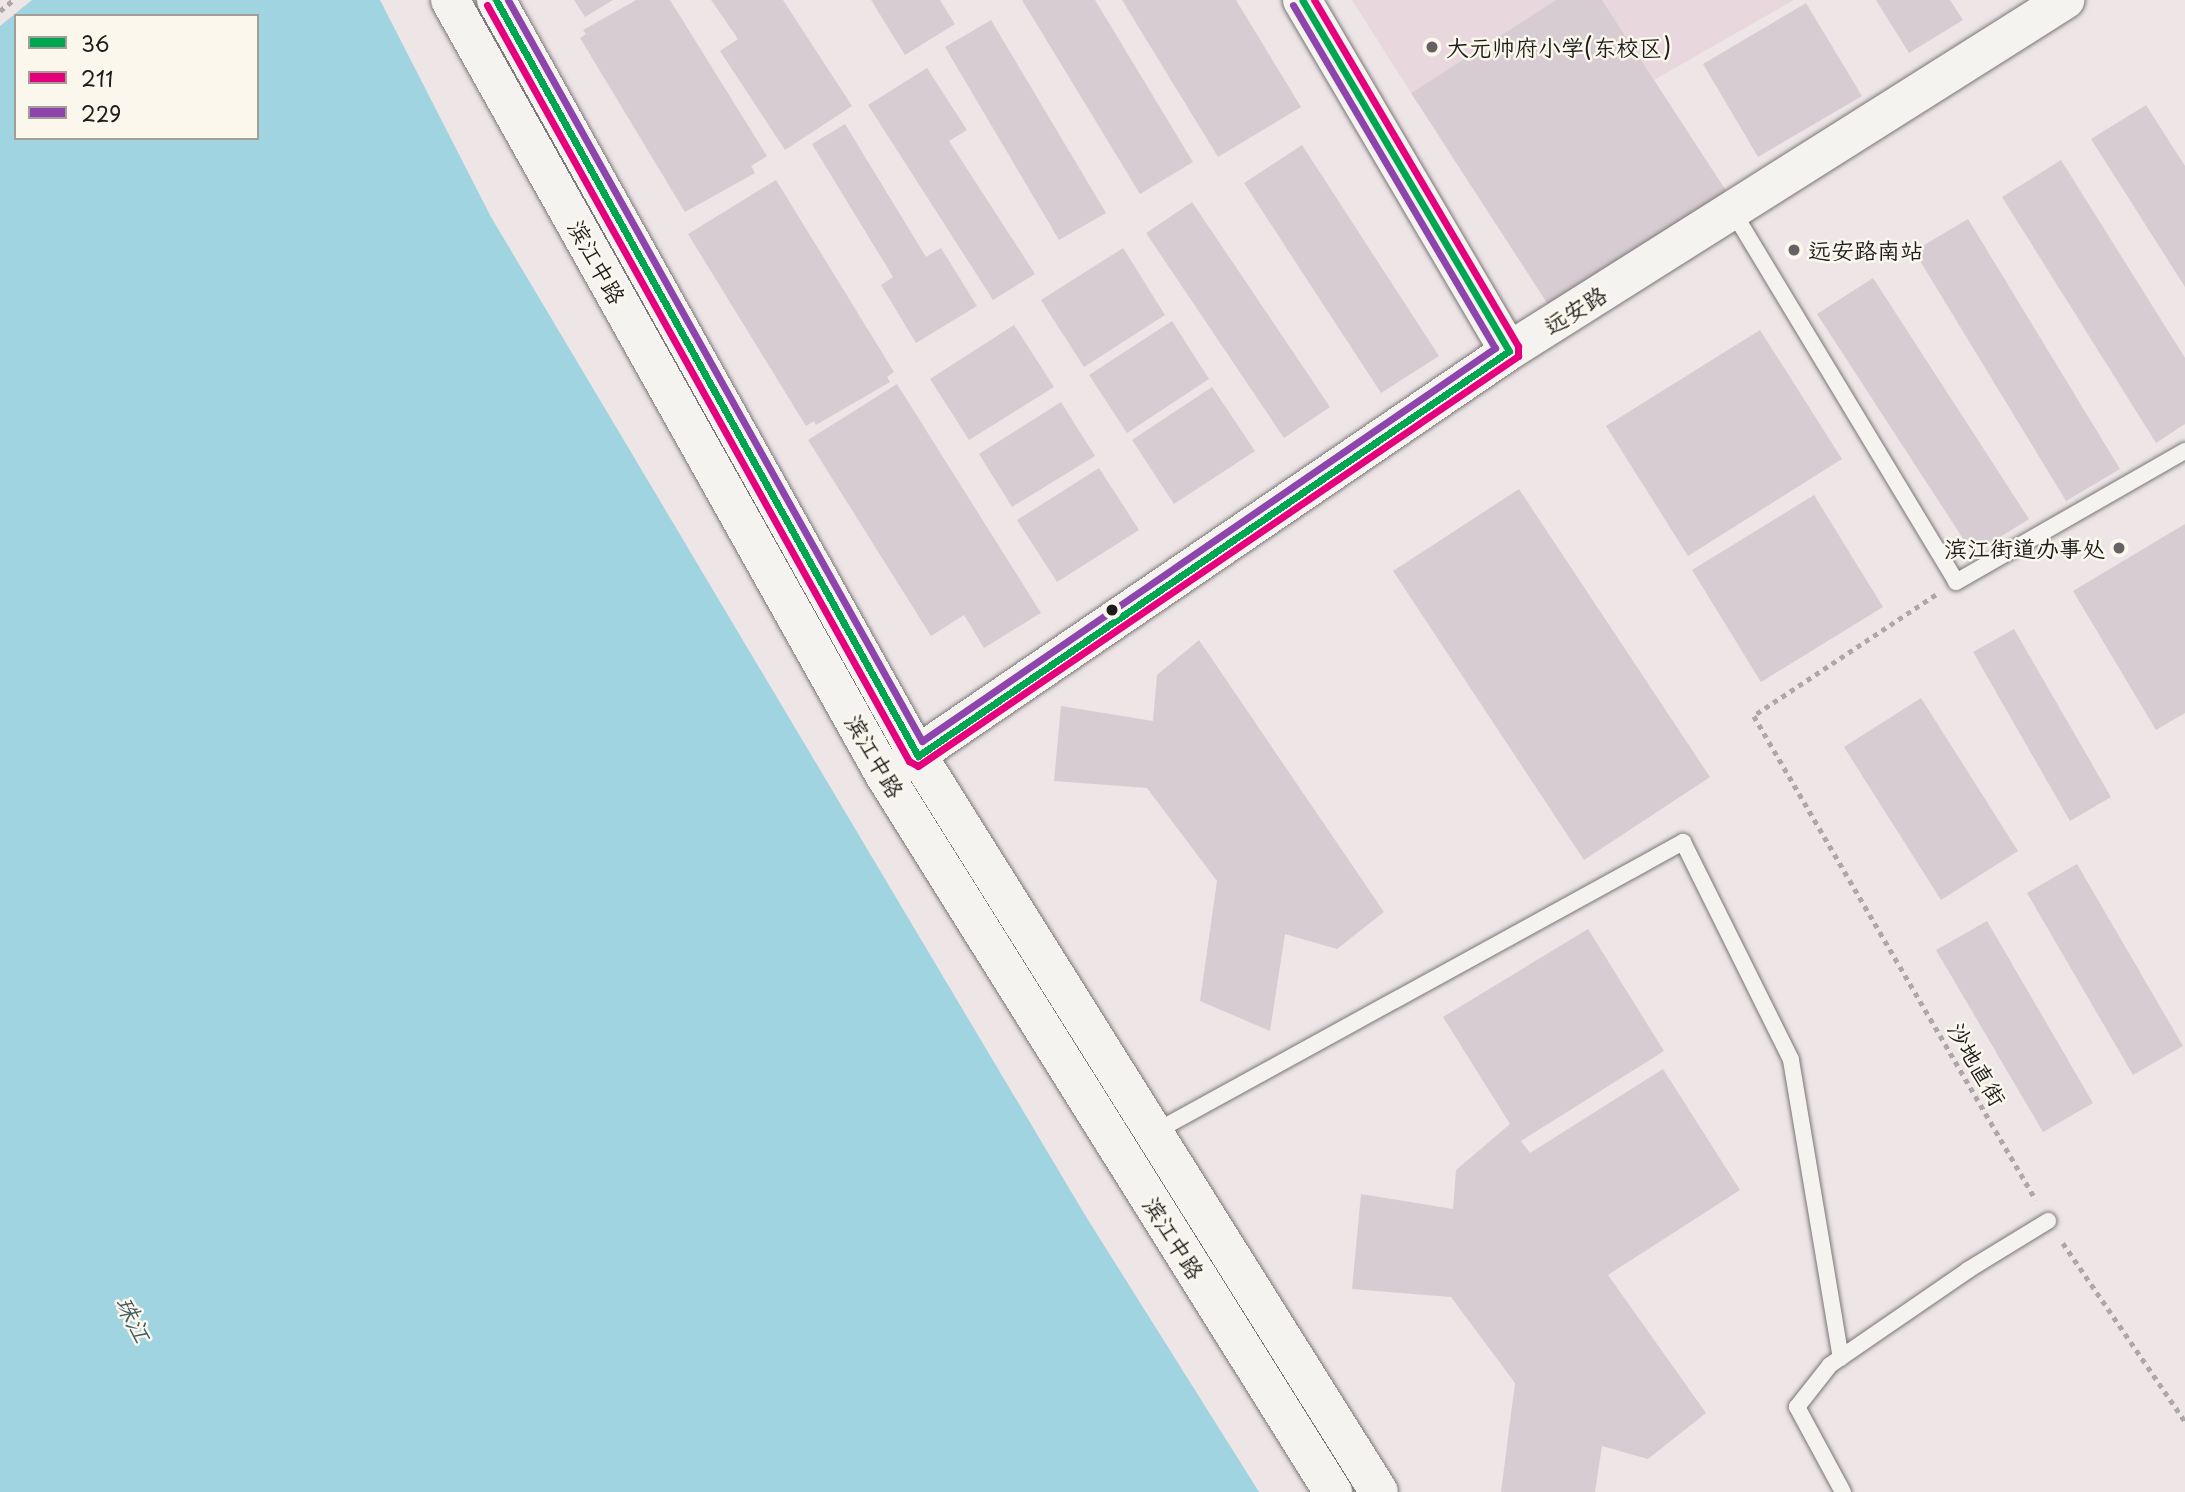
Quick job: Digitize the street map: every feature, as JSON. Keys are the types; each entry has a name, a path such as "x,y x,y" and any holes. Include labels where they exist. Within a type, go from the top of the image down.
{"main road":[{"name":"滨江中路","path":"450,0 885,776 1334,1492"},
{"name":"滨江中路","path":"496,0 918,756 1379,1492"},
{"path":"1302,0 1509,351"},
{"name":"远安路","path":"885,776 1509,351 2065,0"}],"lane":[{"path":"1732,210 1956,582 2185,451"},
{"path":"1153,1133 1684,842 1791,1060 1841,1357"},
{"path":"1843,1492 1797,1408 1830,1365 1968,1270 2048,1221"}],"path":[{"path":"0,11 13,0"},
{"name":"沙地直街","path":"1956,582 1754,716 2048,1221 2185,1421"}],"shaded area":[{"name":"大元帅府小学(东校区)","path":"1352,0 1556,0 1411,93"},
{"name":"大元帅府小学(东校区)","path":"1602,0 1794,0 1654,80"}],"water":[{"name":"珠江","path":"0,0 380,0 491,217 1085,1215 1259,1492 0,1492"}],"pier":[{"path":"0,0 32,0 14,14 0,26"}],"building":[{"path":"574,0 613,0 585,17"},
{"path":"636,0 670,0 767,156 751,166 755,173 685,212 580,38 586,34 583,30"},
{"path":"711,0 783,0 852,106 785,150 720,51 738,39"},
{"path":"871,0 940,0 955,24 905,55"},
{"path":"1022,0 1095,0 1193,162 1140,194"},
{"path":"1122,0 1236,0 1301,107 1218,157"},
{"path":"1556,0 1602,0 1734,203 1556,317 1411,93"},
{"path":"1876,0 1950,0 1963,20 1909,53"},
{"path":"1806,3 1862,96 1758,157 1703,64"},
{"path":"991,20 1106,213 1059,240 945,47"},
{"path":"927,68 967,130 949,141 1035,274 993,300 868,105"},
{"path":"2146,105 2185,166 2185,287 2091,139"},
{"path":"845,124 926,257 941,248 977,306 916,343 881,285 893,277 812,144"},
{"path":"1302,145 1439,356 1381,393 1244,183"},
{"path":"2061,160 2185,358 2185,424 2156,443 2002,197"},
{"path":"776,180 894,372 887,377 890,382 816,425 814,421 806,426 688,234"},
{"path":"1192,202 1330,407 1284,438 1146,233"},
{"path":"1968,219 2120,469 2066,501 1914,251"},
{"path":"1123,248 1165,315 1084,367 1041,300"},
{"path":"1873,278 2029,519 1973,554 1817,314"},
{"path":"1172,321 1209,379 1127,433 1089,375"},
{"path":"1014,325 1054,387 969,440 930,379"},
{"path":"1760,330 1842,459 1688,556 1606,426"},
{"path":"897,384 1041,613 984,648 964,615 931,636 808,440"},
{"path":"1212,387 1255,451 1174,504 1132,440"},
{"path":"1061,402 1095,456 1012,507 979,454"},
{"path":"1099,468 1139,530 1057,582 1017,520"},
{"path":"1519,489 1710,777 1584,860 1393,571"},
{"path":"1814,495 1883,607 1761,682 1692,570"},
{"path":"2185,524 2185,713 2156,730 2073,591"},
{"path":"2014,629 2111,797 2070,821 1973,652"},
{"path":"1199,640 1384,912 1337,949 1285,934 1270,1031 1200,1001 1217,881 1147,788 1054,781 1061,706 1153,721 1157,675"},
{"path":"1921,698 2018,851 1941,900 1844,747"},
{"path":"2077,864 2183,1046 2133,1075 2027,893"},
{"path":"1987,921 2093,1103 2043,1132 1936,950"},
{"path":"1588,929 1664,1051 1521,1141 1530,1153 1663,1069 1740,1190 1608,1275 1706,1413 1648,1459 1602,1446 1595,1492 1501,1492 1515,1383 1451,1297 1352,1289 1361,1194 1453,1209 1456,1170 1510,1124 1443,1017"}],"transit line":[{"name":"36","path":"496,0 918,756 1509,351 1302,0"},
{"name":"229","path":"508,0 922,741 1495,348 1293,5"},
{"name":"211","path":"487,5 909,761 918,766 1518,356 1518,346 1314,0"}],"place":[{"name":"大元帅府小学(东校区)","path":"1432,47"},
{"name":"远安路南站","path":"1794,250"},
{"name":"滨江街道办事处","path":"2119,548"}]}
